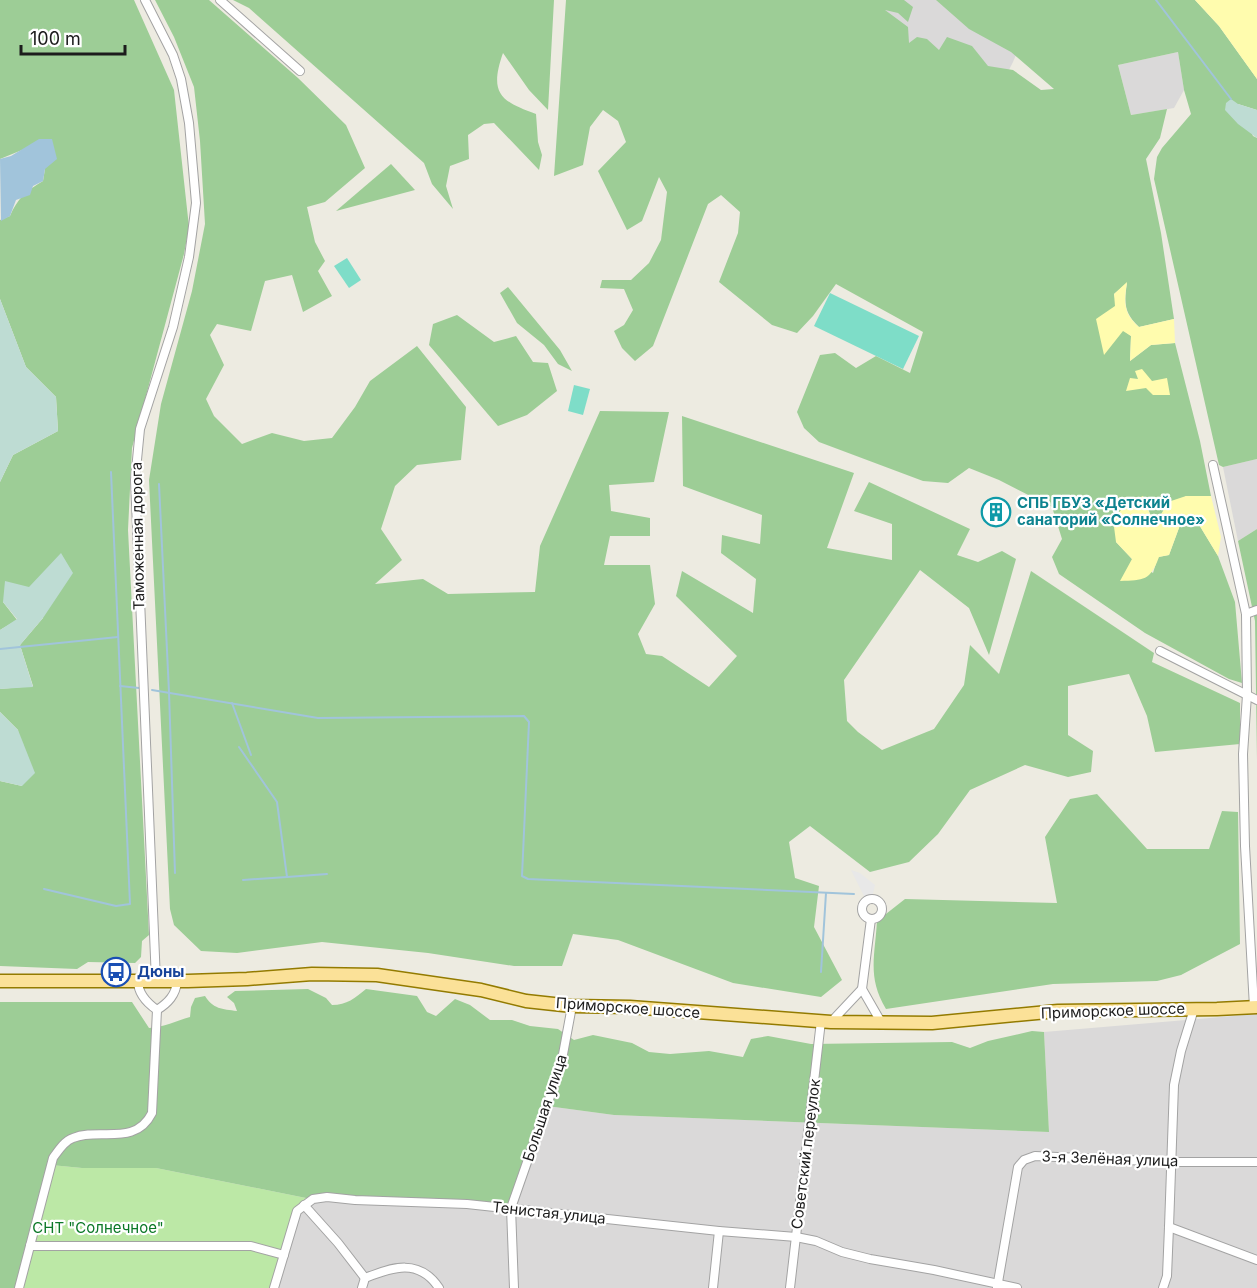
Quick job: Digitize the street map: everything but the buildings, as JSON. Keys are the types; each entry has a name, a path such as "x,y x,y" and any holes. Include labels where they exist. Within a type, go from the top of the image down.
{"main road":[{"name":"Приморское шоссе","path":"0,981 247,980 312,974 377,975 481,990 526,1001 572,1006 630,1007 826,1021 932,1023 1092,1009 1255,1007"}],"street":[{"name":"Таможенная дорога","path":"145,0 173,55 181,79 189,123 196,203 189,257 173,327 140,429 135,480 156,981"},
{"path":"220,0 300,71"},
{"path":"1213,465 1246,614 1245,834 1255,1007"},
{"path":"1246,614 1257,610"},
{"path":"1160,651 1257,700"},
{"path":"871,919 862,989 881,1022"},
{"path":"138,981 138,989 150,1005 157,1010"},
{"path":"18,1288 53,1158 62,1146 72,1138 127,1133 148,1120 152,1113 157,1010 171,999 177,988 177,981"},
{"path":"826,1021 862,989"},
{"name":"Большая улица","path":"512,1208 561,1065 572,1006"},
{"path":"1163,1288 1167,1276 1174,1085 1181,1051 1194,1009"},
{"name":"Советский переулок","path":"790,1288 826,1021"},
{"name":"3-я Зелёная улица","path":"997,1287 1018,1167 1024,1160 1035,1156 1172,1162 1257,1162"},
{"name":"Тенистая улица","path":"304,1205 313,1199 327,1197 468,1204 719,1232 796,1237 816,1241 842,1252 870,1259 933,1270 997,1287 1017,1288"},
{"path":"274,1288 297,1211 304,1205 338,1242 365,1278"},
{"path":"512,1208 514,1288"},
{"path":"1169,1227 1257,1260"},
{"path":"713,1288 719,1232"},
{"path":"30,1246 251,1246 284,1255"},
{"path":"365,1278 384,1270 405,1266 420,1270 433,1279 439,1288"},
{"path":"362,1288 365,1278"}],"shaded area":[{"path":"781,0 1039,0 1013,62 983,121"},
{"path":"1178,52 1184,90 1174,108 1131,115 1118,65"},
{"path":"1231,99 1238,104 1257,110 1257,138 1238,124 1225,110 1226,103"},
{"path":"39,139 52,139 57,159 45,169 43,181 33,186 30,195 16,200 10,216 1,221 0,159 11,156"},
{"path":"347,258 361,280 349,288 334,266"},
{"path":"830,293 919,336 903,369 814,326"},
{"path":"0,299 26,367 56,397 58,431 13,455 0,482"},
{"path":"574,385 590,389 583,415 568,411"},
{"path":"1257,459 1257,529 1238,541 1223,467"},
{"path":"61,553 73,573 43,618 20,645 33,687 0,689 0,630 17,619 3,602 5,581 29,587"},
{"path":"0,712 18,730 35,773 22,786 0,781"},
{"path":"851,870 860,873 875,885 872,898 866,900"},
{"path":"1257,1014 1257,1288 274,1288 297,1211 306,1198 327,1197 547,1106 614,1115 1049,1132 1044,1032"}],"green space":[{"path":"0,0 134,0 174,90 189,227 184,254 132,448 128,530 149,935 142,941 141,957 135,963 88,962 77,969 0,966 0,781 22,786 18,730 0,712 0,689 33,686 20,645 43,618 29,587 3,602 17,620 0,630 0,482 13,455 58,431 56,397 26,367 0,299 0,220 10,216 23,196 43,181 45,169 22,150 0,159"},
{"path":"155,0 209,0 298,78 346,125 365,168 325,202 307,207 315,242 325,261 318,271 332,296 303,312 292,275 265,281 251,331 217,324 210,335 224,365 206,399 214,416 242,444 272,433 304,441 332,438 355,407 370,381 417,346 466,407 461,460 417,465 395,486 381,529 402,560 375,584 423,579 448,594 535,592 540,546 600,411 669,412 654,482 609,485 611,511 650,518 650,536 610,536 604,565 650,565 655,604 638,634 646,654 662,656 709,687 737,656 676,596 682,571 753,613 756,579 721,553 722,535 760,544 762,515 683,486 682,416 854,473 827,548 892,560 892,524 854,511 869,482 970,529 957,555 978,562 1002,551 1016,559 989,655 969,608 920,570 844,680 847,721 882,750 934,729 964,685 970,645 999,674 1031,571 1154,653 1152,662 1240,703 1240,744 1155,752 1147,716 1129,674 1068,686 1068,735 1093,751 1091,772 1068,777 1025,765 970,790 938,834 909,862 870,872 810,826 789,842 795,878 819,886 814,927 842,980 821,997 733,983 618,940 573,934 562,966 514,966 428,953 322,942 237,953 201,951 174,925 170,909 149,480 161,404 192,291 205,224 194,87 174,37"},
{"path":"233,0 554,0 548,110 529,90 503,53 497,78 501,94 506,100 536,114 538,142 542,155 539,170 494,123 484,124 468,135 469,159 450,166 446,186 453,209 432,184 424,163 249,8"},
{"path":"566,0 904,0 913,7 908,22 898,13 885,10 908,27 909,43 917,37 927,39 939,50 947,37 972,46 988,66 1013,70 1041,90 1054,89 1011,52 969,29 936,0 1195,0 1219,26 1257,79 1257,110 1238,104 1253,136 1257,138 1257,459 1223,467 1219,465 1154,179 1157,157 1162,148 1191,114 1184,90 1178,52 1118,65 1131,115 1167,109 1160,138 1146,159 1161,233 1174,319 1139,327 1130,317 1126,307 1127,283 1114,294 1123,330 1131,336 1130,361 1151,345 1175,343 1200,441 1211,496 1186,496 1155,526 1143,496 1116,542 1132,559 1153,573 1158,557 1169,555 1183,517 1198,523 1218,556 1235,602 1242,683 1229,679 1145,633 1059,574 1052,557 1062,539 1052,507 999,480 969,468 948,483 923,481 819,442 804,428 797,412 820,355 835,353 856,368 876,356 910,373 923,332 836,284 813,316 797,333 772,325 719,282 738,233 740,212 721,195 708,204 653,346 635,361 622,348 614,331 624,325 633,310 624,289 600,288 602,280 631,280 649,263 661,240 667,192 659,177 642,221 627,230 598,171 626,142 618,121 603,110 590,127 583,165 554,176"},
{"path":"391,164 415,190 336,211"},
{"path":"508,287 560,350 572,371 558,364 544,345 517,323 500,293"},
{"path":"457,315 494,342 516,336 533,362 548,363 557,391 527,415 498,426 429,345 433,324"},
{"path":"1257,529 1257,760 1255,621 1238,541"},
{"path":"1097,794 1147,849 1209,849 1222,811 1238,812 1240,944 1181,975 1157,981 1053,984 886,1009 876,987 874,976 877,921 905,899 1057,903 1045,837 1070,799"},
{"path":"308,989 326,998 332,1005 346,1002 366,989 417,996 427,1012 436,1016 455,999 470,1005 490,1020 512,1020 530,1026 558,1029 574,1040 593,1035 632,1043 649,1052 670,1054 709,1051 743,1057 751,1039 768,1036 811,1044 952,1042 970,1048 988,1041 1032,1031 1044,1032 1049,1132 614,1115 547,1106 513,1203 505,1208 327,1197 306,1198 156,1168 82,1168 51,1165 18,1288 0,1288 0,1002 132,1002 149,1028 190,1017 195,998 205,996 215,1006 237,1011 234,1003 227,997 235,991"},
{"name":"СНТ \"Солнечное\"","path":"51,1165 82,1168 156,1168 306,1198 297,1211 274,1288 18,1288"}],"sand":[{"path":"1195,0 1257,0 1257,79 1219,26"},
{"path":"1127,282 1125,296 1130,317 1139,327 1174,319 1175,343 1151,345 1130,361 1131,336 1123,331 1104,355 1096,319 1115,306 1114,294"},
{"path":"1142,369 1152,381 1167,378 1170,395 1153,395 1146,388 1126,391 1130,378 1138,379 1135,371"},
{"path":"1143,496 1155,525 1168,502 1186,496 1211,496 1221,537 1218,556 1198,523 1183,517 1169,555 1159,557 1152,571 1145,578 1120,581 1132,559 1116,542 1113,519 1127,503"}],"waterway":[{"path":"1156,0 1231,99"},
{"path":"44,889 116,906 130,904 111,472"},
{"path":"159,484 175,873"},
{"path":"0,649 118,637"},
{"path":"120,686 139,688"},
{"path":"152,690 318,718 524,716 529,722 522,876 528,879 854,894"},
{"path":"232,703 251,755"},
{"path":"239,747 277,802 287,877 327,874"},
{"path":"243,880 287,877"},
{"path":"821,972 826,893"}],"place":[{"name":"СПБ ГБУЗ «Детский санаторий «Солнечное»","path":"996,512"},
{"name":"Дюны","path":"116,972"}]}
